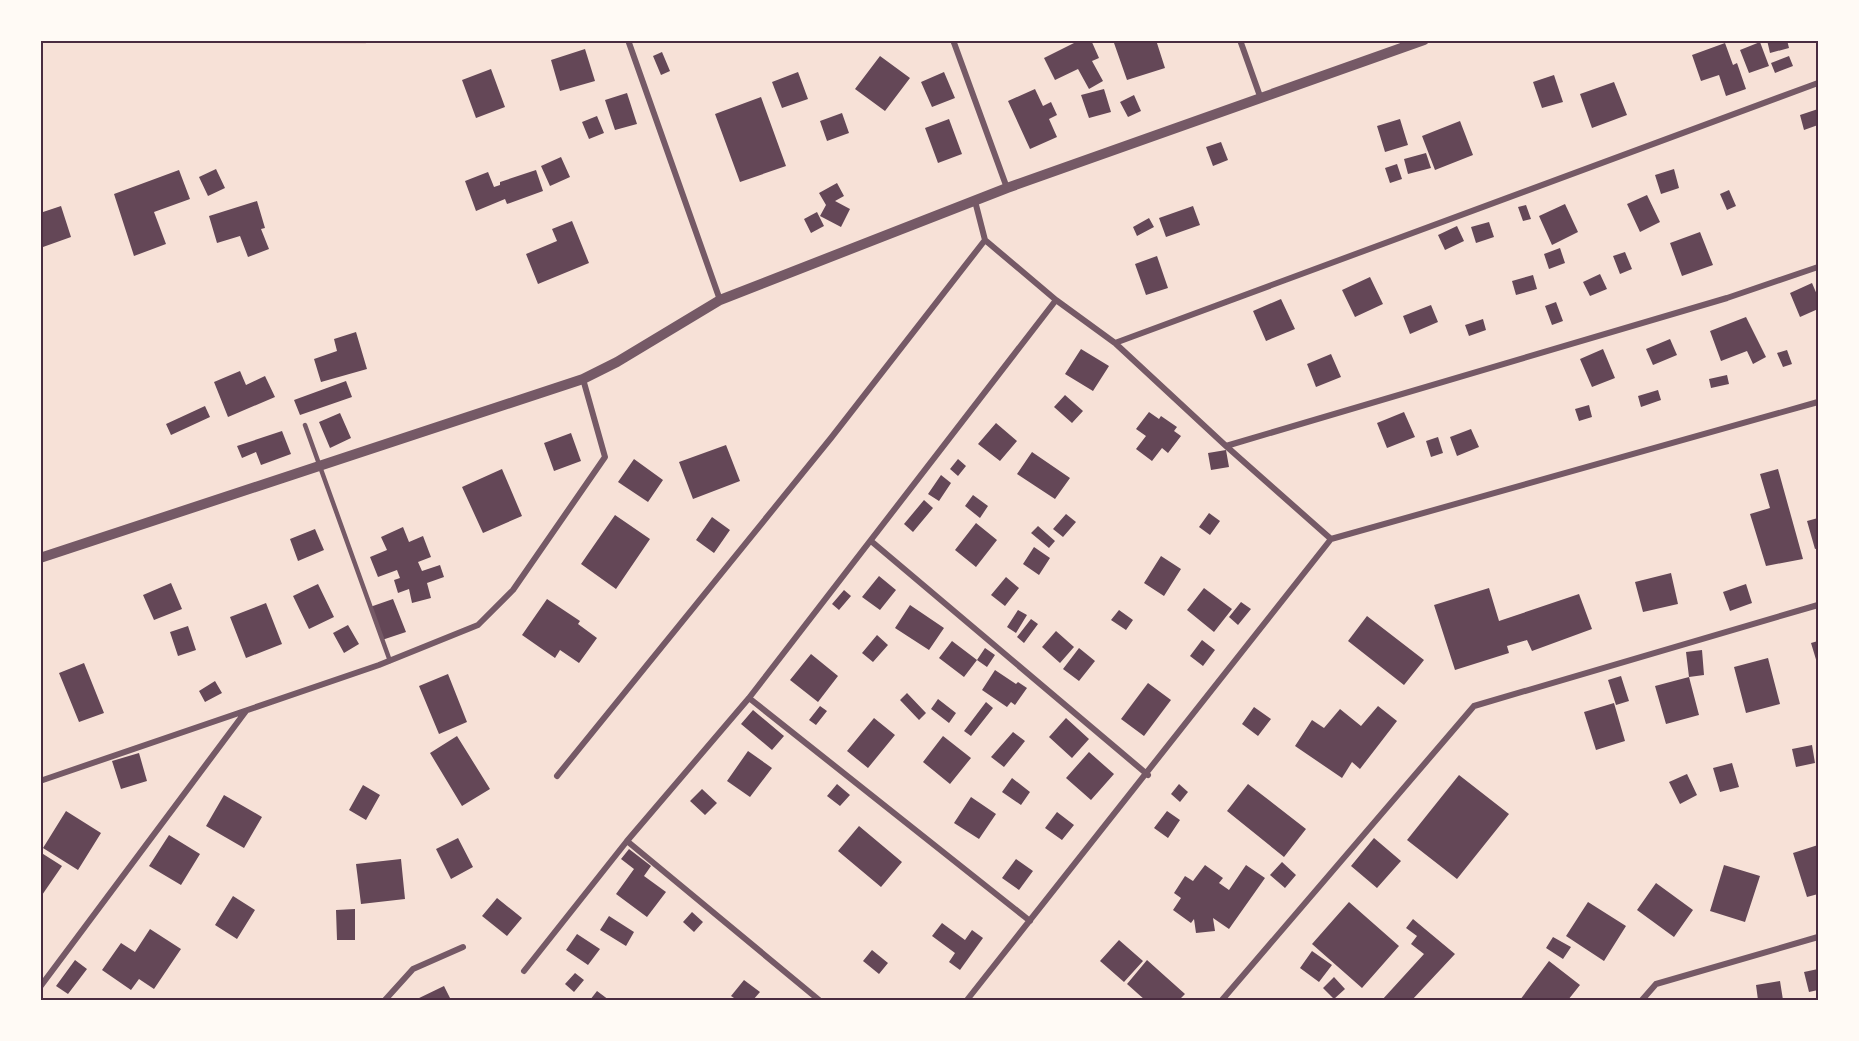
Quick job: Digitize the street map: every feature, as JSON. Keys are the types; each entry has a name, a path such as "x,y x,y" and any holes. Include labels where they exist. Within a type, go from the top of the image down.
{"street":[{"path":"628,40 720,300"},
{"path":"953,40 1007,188"},
{"path":"1240,40 1261,99"},
{"path":"40,558 319,465 477,416 583,379 720,300 1007,188 1424,40"},
{"path":"1115,343 1818,83"},
{"path":"975,201 985,240 1056,300 1115,343 1331,539"},
{"path":"557,776 831,438 985,240"},
{"path":"1226,446 1727,298 1818,267"},
{"path":"524,971 627,841 749,699 1056,300"},
{"path":"40,781 390,661 478,625 513,590 605,457 583,379"},
{"path":"967,1000 1148,775 1331,539 1818,402"},
{"path":"871,541 1148,775"},
{"path":"1222,1000 1474,706 1818,605"},
{"path":"749,699 1030,921"},
{"path":"40,987 246,711"},
{"path":"627,841 819,1000"},
{"path":"1642,1000 1656,984 1818,937"},
{"path":"386,1000 412,969 464,947"}],"lane":[{"path":"305,425 390,661"}],"shaded area":[{"path":"41,40 365,40 366,44 41,42"}],"building":[{"path":"1080,40 1091,40 1099,58 1092,61 1103,81 1089,89 1078,69 1055,80 1044,58"},
{"path":"1121,40 1156,40 1165,68 1127,80 1114,43"},
{"path":"1767,40 1787,40 1789,48 1770,53"},
{"path":"1760,42 1769,66 1749,73 1740,50"},
{"path":"1725,43 1733,65 1737,63 1746,89 1726,96 1719,75 1701,81 1692,55"},
{"path":"585,49 595,81 560,91 551,60"},
{"path":"662,52 670,71 661,75 653,56"},
{"path":"880,56 910,78 885,111 855,89"},
{"path":"1789,56 1793,66 1775,73 1771,63"},
{"path":"491,69 505,107 476,118 462,80"},
{"path":"798,72 808,99 782,108 772,82"},
{"path":"944,72 955,98 932,107 921,82"},
{"path":"1554,75 1563,102 1542,108 1533,82"},
{"path":"1614,82 1627,115 1592,128 1580,94"},
{"path":"1035,89 1043,106 1051,102 1057,115 1049,119 1057,137 1030,149 1008,101"},
{"path":"1104,89 1111,112 1089,118 1081,95"},
{"path":"627,93 637,124 615,130 605,100"},
{"path":"1134,95 1141,111 1128,117 1120,102"},
{"path":"761,97 786,166 740,182 715,114"},
{"path":"1818,109 1818,125 1804,130 1800,115"},
{"path":"842,113 849,133 827,141 820,121"},
{"path":"597,116 604,133 589,139 582,122"},
{"path":"949,119 962,154 938,163 925,128"},
{"path":"1400,119 1408,145 1385,152 1377,126"},
{"path":"1460,121 1473,155 1435,170 1422,136"},
{"path":"1221,142 1228,160 1213,166 1206,147"},
{"path":"1426,153 1431,168 1408,174 1404,159"},
{"path":"561,157 570,177 550,186 541,166"},
{"path":"1397,164 1402,179 1390,183 1385,168"},
{"path":"216,169 225,188 208,196 199,177"},
{"path":"1674,169 1679,188 1661,194 1655,175"},
{"path":"179,170 190,199 154,212 166,244 134,256 114,194"},
{"path":"536,170 543,191 507,204 505,199 476,211 465,181 488,172 494,187 500,185 500,182"},
{"path":"837,183 844,196 835,201 850,209 841,227 820,216 826,205 819,193"},
{"path":"1729,190 1736,206 1727,210 1720,194"},
{"path":"1647,195 1660,222 1640,232 1627,204"},
{"path":"257,201 265,228 261,229 269,249 248,257 240,236 217,243 209,216"},
{"path":"1565,204 1578,232 1552,245 1539,216"},
{"path":"1526,205 1531,219 1523,221 1518,207"},
{"path":"61,206 71,237 43,247 40,213"},
{"path":"1193,206 1200,225 1166,237 1159,218"},
{"path":"817,212 824,226 811,233 804,219"},
{"path":"1149,218 1154,227 1137,236 1133,227"},
{"path":"572,221 589,263 538,284 526,254 557,241 552,229"},
{"path":"1489,222 1494,237 1476,243 1471,227"},
{"path":"1457,226 1464,241 1445,250 1438,235"},
{"path":"1700,232 1713,265 1682,276 1670,243"},
{"path":"1560,248 1565,263 1549,269 1544,254"},
{"path":"1625,252 1632,269 1620,274 1613,256"},
{"path":"1157,256 1168,288 1146,295 1135,264"},
{"path":"1600,274 1607,289 1590,296 1583,282"},
{"path":"1533,275 1537,289 1516,295 1512,281"},
{"path":"1370,277 1383,304 1355,317 1342,290"},
{"path":"1812,283 1818,297 1818,309 1800,317 1790,293"},
{"path":"1281,299 1295,329 1266,341 1253,311"},
{"path":"1556,302 1563,321 1552,325 1545,306"},
{"path":"1431,305 1438,322 1410,334 1403,316"},
{"path":"1746,317 1766,357 1753,364 1747,351 1721,361 1710,331"},
{"path":"1483,319 1486,330 1469,336 1465,325"},
{"path":"356,332 367,369 321,382 314,359 337,351 334,339"},
{"path":"1670,339 1677,355 1653,365 1646,349"},
{"path":"1081,349 1109,366 1093,391 1065,374"},
{"path":"1603,349 1615,378 1592,387 1580,359"},
{"path":"1787,350 1792,364 1783,367 1777,353"},
{"path":"1331,354 1341,377 1316,387 1307,364"},
{"path":"240,371 246,385 265,376 275,397 228,417 214,382"},
{"path":"1727,375 1729,384 1711,388 1709,379"},
{"path":"346,381 352,397 300,415 294,400"},
{"path":"1658,390 1661,400 1641,407 1638,396"},
{"path":"1065,395 1083,411 1072,423 1054,407"},
{"path":"1589,405 1592,417 1579,421 1575,409"},
{"path":"205,406 210,417 171,435 166,424"},
{"path":"1149,412 1159,419 1161,416 1177,427 1174,431 1181,436 1168,453 1162,448 1152,461 1136,449 1146,436 1136,429"},
{"path":"1404,412 1415,437 1387,448 1377,423"},
{"path":"340,413 351,438 330,448 319,422"},
{"path":"996,423 1017,441 1000,461 978,444"},
{"path":"1471,429 1479,447 1457,456 1450,437"},
{"path":"282,431 291,454 261,465 256,452 242,458 237,446"},
{"path":"571,433 581,461 554,471 544,443"},
{"path":"1438,437 1443,453 1431,457 1426,441"},
{"path":"726,445 740,481 693,499 679,462"},
{"path":"1226,450 1229,467 1211,470 1208,453"},
{"path":"1032,452 1070,478 1055,499 1017,474"},
{"path":"634,459 663,480 648,502 618,482"},
{"path":"958,459 966,466 958,476 950,469"},
{"path":"502,469 522,516 483,533 462,487"},
{"path":"1778,469 1803,559 1766,566 1750,514 1770,508 1760,474"},
{"path":"941,475 951,483 939,501 928,494"},
{"path":"973,495 988,506 980,518 965,506"},
{"path":"924,500 933,508 913,532 904,524"},
{"path":"1209,513 1220,521 1210,535 1199,527"},
{"path":"1066,514 1076,522 1063,537 1053,529"},
{"path":"615,515 650,539 616,589 581,564"},
{"path":"712,517 730,530 714,553 696,540"},
{"path":"1818,518 1818,548 1815,549 1807,521"},
{"path":"976,523 997,540 976,567 955,550"},
{"path":"1038,526 1055,541 1049,548 1031,533"},
{"path":"403,527 409,542 423,536 431,557 418,562 422,571 440,565 444,577 427,583 431,598 412,603 409,589 398,593 394,580 400,578 397,570 378,577 370,557 387,550 381,537"},
{"path":"315,529 324,550 298,561 290,539"},
{"path":"1034,547 1050,558 1039,575 1023,564"},
{"path":"1161,556 1181,569 1164,596 1144,583"},
{"path":"1671,573 1678,604 1643,612 1635,582"},
{"path":"879,576 896,590 880,610 862,597"},
{"path":"1006,577 1019,588 1005,606 991,595"},
{"path":"171,583 182,609 154,620 143,595"},
{"path":"318,584 334,617 309,629 293,596"},
{"path":"1746,584 1752,603 1730,611 1723,592"},
{"path":"1204,588 1232,609 1214,632 1187,610"},
{"path":"1489,588 1499,621 1579,594 1592,629 1532,651 1527,640 1507,646 1509,653 1455,670 1434,605"},
{"path":"844,590 851,596 839,610 832,604"},
{"path":"393,599 406,632 382,640 370,607"},
{"path":"547,599 580,621 578,624 597,638 579,663 560,650 555,658 522,635"},
{"path":"1241,602 1251,609 1238,625 1229,617"},
{"path":"266,603 282,644 246,658 230,617"},
{"path":"910,605 944,628 929,650 895,628"},
{"path":"1018,610 1027,615 1016,633 1007,627"},
{"path":"1119,610 1133,620 1126,630 1111,620"},
{"path":"1367,616 1424,660 1404,685 1348,641"},
{"path":"1031,619 1038,624 1024,643 1017,637"},
{"path":"348,625 359,644 344,653 333,633"},
{"path":"188,626 196,650 178,656 170,632"},
{"path":"1056,631 1074,647 1060,663 1042,647"},
{"path":"877,635 888,645 873,662 862,653"},
{"path":"1202,640 1215,650 1203,666 1190,656"},
{"path":"952,641 977,660 964,677 939,658"},
{"path":"1818,641 1818,666 1811,643"},
{"path":"985,648 995,655 987,667 977,660"},
{"path":"1079,648 1095,661 1079,681 1063,669"},
{"path":"1702,650 1704,675 1689,677 1686,652"},
{"path":"811,654 838,676 818,702 790,680"},
{"path":"1768,658 1780,704 1746,713 1734,667"},
{"path":"84,663 104,713 79,722 59,673"},
{"path":"995,670 1016,684 1018,682 1027,688 1015,705 1011,702 1007,707 982,690"},
{"path":"448,674 467,722 439,734 419,686"},
{"path":"1621,676 1629,701 1616,705 1608,680"},
{"path":"1689,677 1699,715 1666,724 1655,686"},
{"path":"215,681 222,693 205,702 199,691"},
{"path":"1148,683 1171,700 1144,736 1121,719"},
{"path":"907,693 926,713 919,720 900,700"},
{"path":"938,699 956,713 949,723 931,709"},
{"path":"986,702 993,708 971,736 964,731"},
{"path":"1614,703 1625,741 1596,750 1584,712"},
{"path":"820,706 827,711 816,725 809,720"},
{"path":"1378,706 1397,721 1360,769 1352,762 1342,778 1295,746 1312,720 1324,728 1340,709 1361,726"},
{"path":"1254,707 1271,719 1258,736 1242,724"},
{"path":"753,710 784,736 772,750 741,724"},
{"path":"874,718 895,735 868,768 847,751"},
{"path":"1066,718 1089,739 1072,758 1049,737"},
{"path":"1013,732 1025,741 1004,767 991,757"},
{"path":"457,736 490,789 462,806 430,753"},
{"path":"943,736 971,758 950,784 923,762"},
{"path":"1812,745 1815,763 1796,767 1792,749"},
{"path":"748,751 772,768 750,797 727,781"},
{"path":"1089,752 1114,774 1091,800 1066,778"},
{"path":"139,753 147,781 121,789 112,761"},
{"path":"1732,763 1739,787 1720,792 1713,768"},
{"path":"1687,774 1697,795 1680,804 1669,782"},
{"path":"1459,775 1509,814 1457,879 1407,840"},
{"path":"1012,778 1030,792 1021,805 1002,792"},
{"path":"837,784 850,795 840,806 827,796"},
{"path":"1179,784 1188,792 1180,802 1171,794"},
{"path":"1248,784 1306,829 1284,857 1227,811"},
{"path":"363,785 380,795 366,820 349,810"},
{"path":"702,789 717,803 705,815 690,801"},
{"path":"224,795 262,817 244,848 206,826"},
{"path":"971,797 996,814 979,839 954,823"},
{"path":"66,811 101,833 78,870 43,848"},
{"path":"1167,811 1180,820 1168,838 1154,828"},
{"path":"1057,812 1074,825 1062,840 1045,828"},
{"path":"859,826 902,862 881,887 838,851"},
{"path":"169,835 200,854 181,885 149,866"},
{"path":"458,838 473,867 451,879 436,849"},
{"path":"1374,838 1401,861 1377,888 1351,866"},
{"path":"1818,845 1818,894 1807,897 1793,853"},
{"path":"629,849 651,866 644,876 666,892 647,917 616,894 634,869 621,859"},
{"path":"40,852 62,866 40,898"},
{"path":"401,859 405,899 361,904 356,864"},
{"path":"1016,859 1033,871 1019,890 1002,878"},
{"path":"1282,862 1296,875 1285,888 1270,875"},
{"path":"1205,865 1223,878 1219,883 1229,890 1246,865 1265,878 1229,929 1213,918 1215,931 1196,933 1194,919 1191,923 1173,910 1181,898 1174,893 1185,876 1193,881"},
{"path":"1724,865 1760,876 1745,922 1710,911"},
{"path":"1656,883 1693,910 1674,937 1637,910"},
{"path":"233,896 255,910 237,939 215,925"},
{"path":"497,898 522,918 507,936 482,916"},
{"path":"1349,902 1399,946 1362,988 1312,944"},
{"path":"1588,902 1626,926 1604,961 1566,936"},
{"path":"355,909 355,940 337,940 336,910"},
{"path":"692,912 703,922 694,932 683,922"},
{"path":"609,916 634,932 626,946 600,930"},
{"path":"1413,919 1455,954 1412,1000 1382,1000 1424,954 1411,944 1417,936 1406,928"},
{"path":"942,923 965,940 972,930 983,938 960,970 949,962 955,953 932,936"},
{"path":"150,929 181,949 154,989 139,979 131,990 102,970 121,943 135,952"},
{"path":"577,934 600,949 588,965 566,950"},
{"path":"1553,937 1571,947 1563,959 1546,948"},
{"path":"1119,940 1143,961 1124,982 1100,961"},
{"path":"872,950 888,963 879,974 863,961"},
{"path":"1312,951 1332,965 1319,982 1300,968"},
{"path":"75,960 87,969 68,994 56,986"},
{"path":"1147,960 1185,994 1179,1000 1145,1000 1127,984"},
{"path":"1549,961 1580,985 1568,1000 1520,1000"},
{"path":"1818,969 1818,990 1809,992 1804,972"},
{"path":"575,973 584,980 574,992 565,984"},
{"path":"1334,977 1345,989 1334,999 1323,988"},
{"path":"744,980 760,992 753,1000 737,1000 731,996"},
{"path":"1780,981 1783,1000 1758,1000 1756,985"},
{"path":"444,986 451,1000 415,1000"},
{"path":"597,991 609,1000 590,1000"}]}
